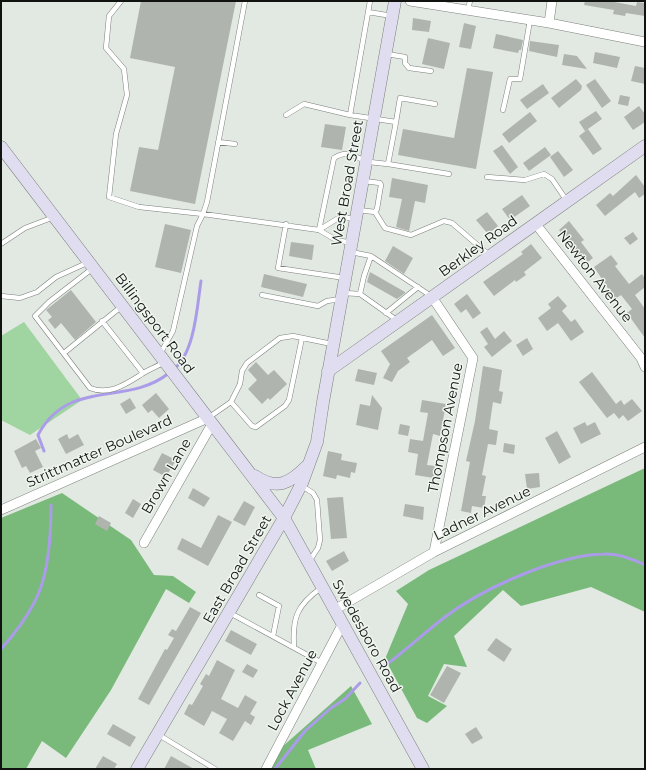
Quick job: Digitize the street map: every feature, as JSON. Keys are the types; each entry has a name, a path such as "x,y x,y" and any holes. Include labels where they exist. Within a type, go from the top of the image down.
{"main road":[{"name":"West Broad Street","path":"328,371 395,1"},
{"name":"Billingsport Road","path":"1,147 253,475 284,518"},
{"name":"Berkley Road","path":"328,371 567,201 643,151"},
{"name":"East Broad Street","path":"136,769 284,518 300,485 317,442 328,371"},
{"path":"253,475 270,484 281,484 294,478 310,462"},
{"name":"Swedesboro Road","path":"284,518 423,769"}],"street":[{"path":"410,1 469,6 530,20 645,42"},
{"path":"548,23 552,1"},
{"name":"Newton Avenue","path":"535,224 636,352 645,367"},
{"name":"Thompson Avenue","path":"432,298 473,358 434,552"},
{"name":"Strittmatter Boulevard","path":"1,510 210,421"},
{"name":"Brown Lane","path":"144,543 210,421"},
{"name":"Ladner Avenue","path":"336,610 434,552 645,447"},
{"name":"Lock Avenue","path":"266,769 343,623"}],"lane":[{"path":"121,1 109,16 106,48 124,69 127,96 116,134 109,197 139,207 286,224 319,230 336,240 371,256 418,286 432,298"},
{"path":"92,264 35,316 90,388 104,391 128,384 143,373 155,368 165,360 197,226 207,202 245,1"},
{"path":"350,115 370,1"},
{"path":"368,12 392,16"},
{"path":"503,110 510,79 520,79 530,20"},
{"path":"386,54 405,57 405,63 408,68 431,71"},
{"path":"388,164 400,98 435,104"},
{"path":"286,115 304,104 350,115 396,122"},
{"path":"218,142 235,144"},
{"path":"319,230 334,158 341,154 351,153 367,161 449,174"},
{"path":"488,177 525,180 544,174 552,179 567,201"},
{"path":"363,181 381,185 377,209 375,212"},
{"path":"319,230 340,217 375,212"},
{"path":"375,212 385,228 411,235 444,221 452,224 490,256"},
{"path":"1,244 25,228 56,217"},
{"path":"286,224 278,268 345,278"},
{"path":"360,294 371,256"},
{"path":"1,296 20,298 37,292 56,277 92,264"},
{"path":"386,313 418,286"},
{"path":"262,295 318,306 342,296 360,294 398,321"},
{"path":"64,353 123,305"},
{"path":"102,321 143,373"},
{"path":"210,421 231,402 240,384 242,372 247,363 280,338 293,336 333,345"},
{"path":"231,402 252,426 256,427 285,406 291,394 302,338"},
{"path":"300,485 313,494 317,500 320,540 318,548 309,562"},
{"path":"294,647 293,628 298,612 307,598 323,587"},
{"path":"259,595 279,606 273,636"},
{"path":"229,612 322,663"},
{"path":"157,734 215,769"}],"green space":[{"path":"24,322 82,400 30,435 1,420 1,336"},
{"path":"645,468 645,612 591,587 521,606 503,590 454,636 467,667 444,664 428,696 447,706 427,723 417,718 385,659 408,604 396,591 429,570"},
{"path":"62,493 131,540 154,575 173,576 196,592 189,603 166,589 111,690 66,758 42,741 26,769 1,769 1,518"},
{"path":"351,686 372,724 308,750 316,769 269,769 282,747"}],"building":[{"path":"141,1 236,1 195,204 130,191 139,147 158,150 175,67 130,58"},
{"path":"585,1 609,1 636,6 637,2 645,3 645,16 626,13 625,16 613,14 614,10 584,5"},
{"path":"413,18 431,21 429,32 412,30"},
{"path":"464,23 476,26 471,49 459,47"},
{"path":"496,34 523,40 521,50 519,50 518,53 493,48"},
{"path":"428,38 450,43 444,69 422,64"},
{"path":"530,41 559,45 557,57 529,51"},
{"path":"595,52 620,57 617,68 593,63"},
{"path":"564,54 577,56 587,69 562,65"},
{"path":"635,66 645,68 645,84 631,81"},
{"path":"467,68 493,72 476,169 398,155 403,129 454,138"},
{"path":"576,79 582,86 581,90 559,108 551,98"},
{"path":"595,79 611,101 602,108 586,85"},
{"path":"543,84 549,93 527,109 520,100"},
{"path":"620,95 630,97 628,106 618,104"},
{"path":"639,106 645,114 645,122 633,130 624,117"},
{"path":"596,111 602,119 585,131 579,122"},
{"path":"530,112 537,121 509,143 502,134"},
{"path":"325,124 346,127 342,150 321,147"},
{"path":"588,129 602,149 593,155 579,136"},
{"path":"502,145 518,167 510,174 493,151"},
{"path":"545,147 551,155 529,171 523,163"},
{"path":"558,151 573,170 564,177 550,157"},
{"path":"636,175 645,187 645,194 639,198 635,192 605,216 596,205 610,193 613,196"},
{"path":"392,178 428,185 425,203 415,201 409,231 396,227 402,199 389,197"},
{"path":"522,195 530,206 510,220 502,209"},
{"path":"487,212 498,226 488,234 476,220"},
{"path":"569,221 584,240 581,242 593,258 584,265 559,230"},
{"path":"165,224 191,230 181,273 155,267"},
{"path":"633,232 638,239 630,245 624,238"},
{"path":"291,242 314,245 312,260 289,256"},
{"path":"531,244 542,258 524,272 526,275 516,282 515,280 494,296 483,282 523,254 521,252"},
{"path":"393,246 413,258 404,274 385,261"},
{"path":"611,255 618,264 615,266 629,284 642,274 645,279 645,287 635,295 645,309 645,338 627,313 632,309 621,295 615,299 594,267"},
{"path":"370,272 405,293 397,299 367,282"},
{"path":"264,274 307,284 303,297 261,287"},
{"path":"71,290 96,322 75,340 61,323 55,329 48,320 52,317 46,310"},
{"path":"467,294 481,313 473,319 466,309 461,313 454,304"},
{"path":"558,296 567,306 562,311 571,322 575,319 584,332 571,341 558,323 547,331 538,318 551,308 548,304"},
{"path":"432,315 455,348 443,356 432,340 407,358 410,362 398,371 392,382 383,378 390,364 381,351"},
{"path":"487,327 495,339 504,331 512,341 492,357 484,347 488,344 480,332"},
{"path":"527,338 533,349 523,356 516,345"},
{"path":"256,362 268,375 274,370 287,384 270,400 268,398 262,404 248,389 257,380 248,370"},
{"path":"483,366 502,370 499,391 503,392 501,404 493,402 489,429 498,431 496,445 488,444 482,475 486,476 482,496 486,496 484,508 472,506 471,513 461,511 470,462 466,461 475,421"},
{"path":"358,369 377,373 374,385 355,381"},
{"path":"592,372 616,404 621,400 624,405 632,399 642,411 628,421 623,415 619,419 614,413 607,418 579,382"},
{"path":"156,393 169,409 159,418 152,410 148,413 142,405"},
{"path":"372,395 382,408 378,430 356,425 360,404 370,406"},
{"path":"130,398 136,408 126,414 120,404"},
{"path":"422,400 446,404 440,436 433,434 427,465 436,466 434,478 415,475 418,454 408,452 410,439 423,441 428,413 420,412"},
{"path":"585,422 587,426 595,422 601,434 581,444 573,428"},
{"path":"400,424 410,426 408,436 398,434"},
{"path":"557,431 571,457 559,464 545,438"},
{"path":"67,434 69,439 78,434 84,445 66,454 58,439"},
{"path":"36,439 41,448 35,451 43,467 30,473 26,466 22,468 14,451"},
{"path":"504,443 515,445 514,454 503,452"},
{"path":"328,451 342,454 341,460 357,463 355,473 351,472 350,478 337,475 336,479 323,476"},
{"path":"162,453 176,460 166,477 153,470"},
{"path":"539,473 540,487 527,489 525,474"},
{"path":"193,488 210,498 204,507 188,498"},
{"path":"343,497 347,538 331,539 327,498"},
{"path":"133,499 141,504 133,518 125,513"},
{"path":"244,501 255,507 245,526 233,520"},
{"path":"405,504 424,507 423,520 403,516"},
{"path":"218,515 232,522 208,566 177,549 182,538 201,548"},
{"path":"99,516 111,523 107,531 95,524"},
{"path":"344,551 349,561 332,571 326,561"},
{"path":"190,607 201,613 149,705 138,699 165,649 167,650 174,638 168,635 172,629 176,631"},
{"path":"231,630 257,644 251,655 225,641"},
{"path":"496,638 512,649 504,662 487,650"},
{"path":"217,660 235,670 221,699 238,708 245,695 257,702 250,714 255,717 251,725 245,721 233,741 219,733 227,719 212,711 204,726 184,714 189,704 192,705 203,686 200,684 206,674 209,676"},
{"path":"247,664 258,670 253,678 242,672"},
{"path":"447,666 461,673 444,703 430,695"},
{"path":"113,724 136,737 130,747 107,734"},
{"path":"476,727 483,738 472,744 465,734"},
{"path":"103,756 117,764 114,769 95,769"},
{"path":"171,756 194,769 164,769"}],"waterway":[{"path":"174,369 187,352 191,341 201,281"},
{"path":"44,451 38,435 51,417 66,406 82,399 135,389 153,383 169,373"},
{"path":"1,649 24,620 38,596 46,568 51,525 51,505"},
{"path":"382,668 437,623 461,606 479,595 521,575 565,560 604,554 615,554 645,565"},
{"path":"275,769 305,731 331,708 345,699 360,683"}]}
